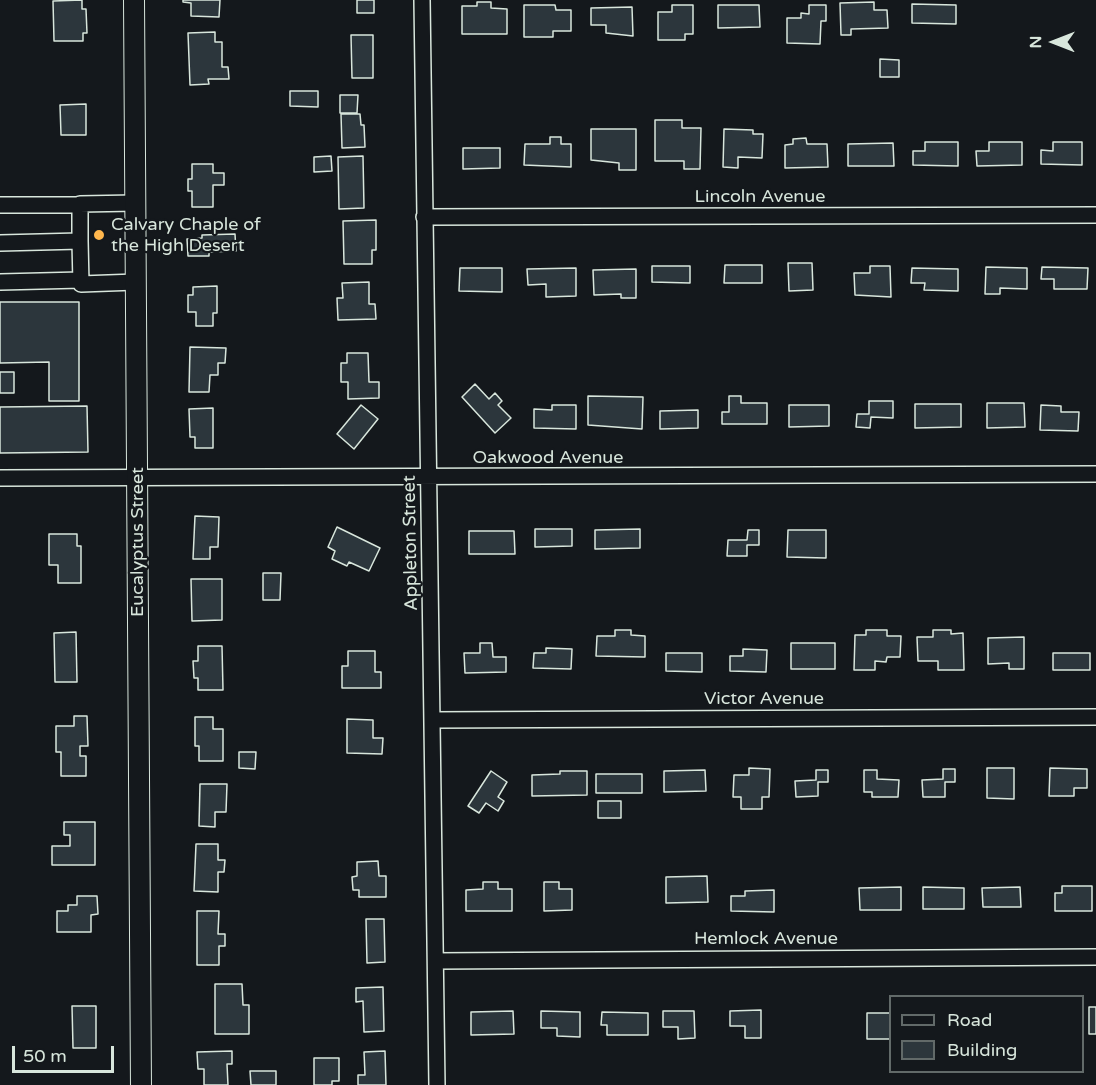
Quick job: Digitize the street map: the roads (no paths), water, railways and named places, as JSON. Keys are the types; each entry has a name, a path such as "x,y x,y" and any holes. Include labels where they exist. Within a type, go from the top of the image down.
{"main road":[{"name":"Eucalyptus Street","path":"134,0 141,1085"}],"street":[{"name":"Appleton Street","path":"422,0 436,1085"},
{"path":"0,205 135,203"},
{"path":"80,205 81,284 136,282"},
{"name":"Lincoln Avenue","path":"424,217 1096,216"},
{"path":"0,243 80,241"},
{"path":"0,282 81,280"},
{"name":"Oakwood Avenue","path":"0,478 1096,474"},
{"name":"Victor Avenue","path":"433,720 1096,717"},
{"name":"Hemlock Avenue","path":"436,961 1096,957"}],"place":[{"name":"Calvary Chaple of the High Desert","path":"99,235"}]}
